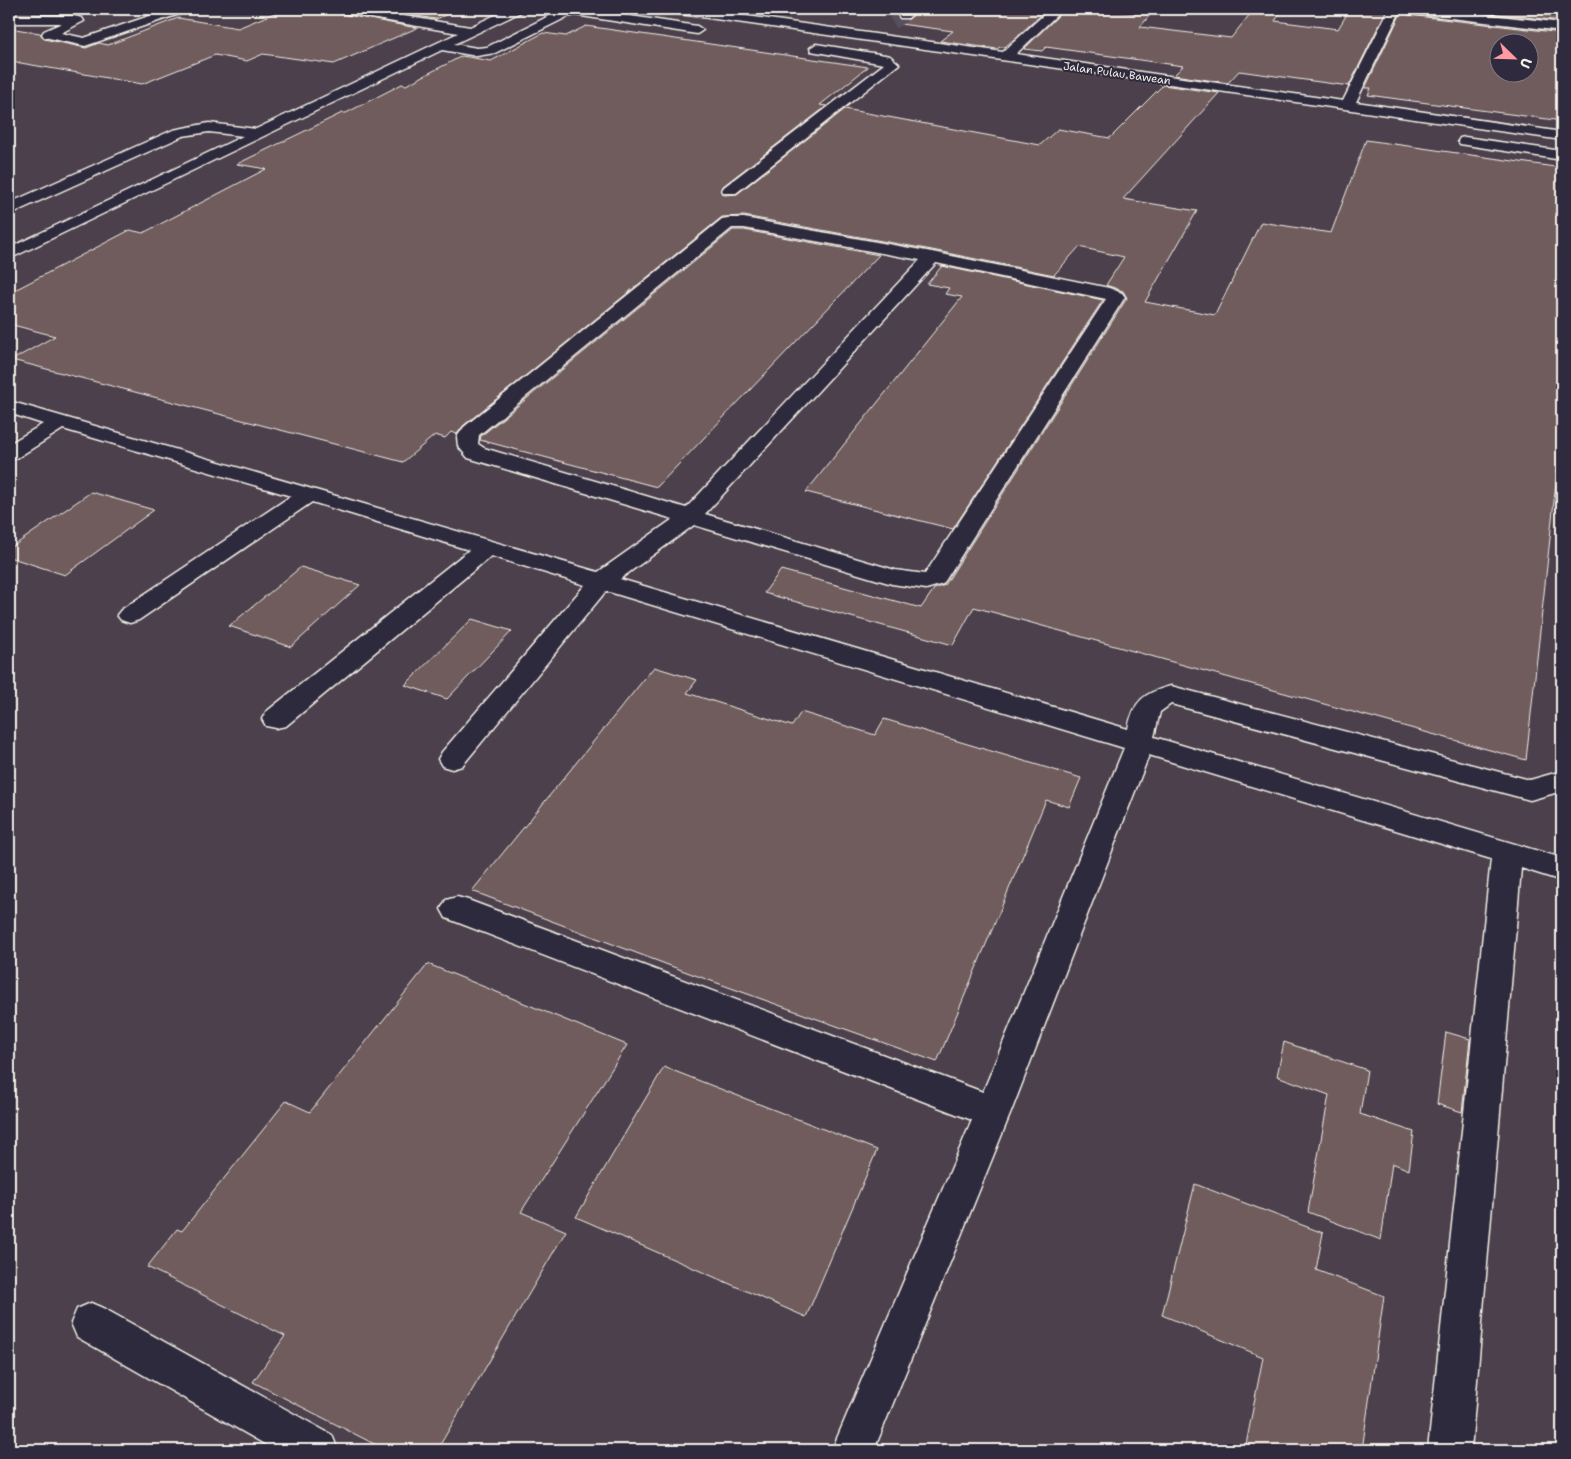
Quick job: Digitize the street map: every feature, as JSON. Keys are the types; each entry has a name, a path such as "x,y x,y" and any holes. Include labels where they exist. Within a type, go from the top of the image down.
{"street":[{"path":"9,19 51,18 83,21 50,32 49,35 85,42 181,9"},
{"path":"342,9 471,31"},
{"path":"9,254 517,9"},
{"name":"Jalan Pulau Bawean","path":"672,9 1562,136"},
{"path":"1006,56 1057,9"},
{"path":"1348,106 1395,9"},
{"path":"1408,9 1562,27"},
{"path":"439,46 477,52 490,50 564,14 575,11 708,32"},
{"path":"105,24 132,26"},
{"path":"874,38 887,28"},
{"path":"730,190 892,64 885,59 806,47"},
{"path":"9,209 185,131 198,127 217,127 258,134"},
{"path":"1447,138 1562,156"},
{"path":"744,222 932,257 1109,293 1116,297 934,579 926,582 892,577 689,518 476,453 466,443 466,436 728,223 744,222"},
{"path":"452,758 600,582 689,518 932,257"},
{"path":"9,407 309,494 1139,744 1562,869"},
{"path":"9,453 60,422"},
{"path":"130,615 309,494"},
{"path":"276,719 485,548"},
{"path":"853,1450 993,1112 1139,744 1148,707 1157,698 1171,695 1530,790 1562,781"},
{"path":"1450,1450 1507,852"},
{"path":"457,909 993,1112"},
{"path":"90,1323 317,1450"}],"shaded area":[{"path":"9,9 1562,9 1562,1450 9,1450"}],"building":[{"path":"284,9 316,9 417,28 334,64 263,54 247,61 215,55 142,84 9,61 9,28 40,33 44,39 86,48 99,43 108,45 178,18 238,28"},
{"path":"372,9 460,9 436,19"},
{"path":"920,9 1048,9 1005,47 997,49 940,41 953,31 900,24 900,20 909,19"},
{"path":"1065,9 1099,9 1150,15 1140,27 1231,38 1254,9 1283,9 1275,21 1338,29 1350,9 1387,9 1349,86 1239,71 1228,83 1174,75 1183,66 1046,47 1042,51 1024,49"},
{"path":"1452,9 1503,9 1562,16 1562,21"},
{"path":"1402,11 1408,15 1562,33 1562,121 1368,95 1371,88 1365,88"},
{"path":"586,26 868,67 820,105 827,106 723,186 720,191 724,195 737,194 845,109 1040,145 1058,129 1110,138 1163,85 1219,93 1123,199 1197,211 1145,302 1215,315 1261,222 1331,233 1366,140 1562,168 1562,427 1526,760 974,607 953,645 764,593 781,570 921,608 934,589 945,585 1127,298 1123,291 1106,285 1124,257 1079,247 1054,275 932,250 744,216 722,217 463,426 457,434 451,432 445,438 435,435 403,462 12,360 55,336 9,324 9,293 130,230 143,233 266,169 237,164 342,113 346,113 402,84 406,85 462,56 491,61 543,33 566,36"},
{"path":"733,230 744,230 879,255 657,487 480,440 481,436"},
{"path":"942,266 1103,300 953,529 806,492 962,297 945,294 949,288 927,284"},
{"path":"91,492 154,510 65,575 9,557 9,549"},
{"path":"301,567 360,585 291,647 229,626"},
{"path":"472,619 512,631 447,699 405,685"},
{"path":"654,667 697,680 687,693 792,726 801,712 875,735 884,719 1081,778 1069,807 1046,800 937,1062 692,974 472,891"},
{"path":"428,964 627,1045 521,1212 566,1231 437,1450 386,1450 253,1382 285,1336 147,1267 177,1229 182,1231 286,1101 310,1112"},
{"path":"1446,1032 1470,1039 1462,1112 1437,1104"},
{"path":"1284,1042 1367,1070 1360,1114 1414,1132 1409,1170 1392,1163 1381,1240 1308,1212 1329,1095 1277,1076"},
{"path":"664,1067 877,1150 806,1317 576,1217"},
{"path":"1195,1184 1323,1233 1316,1270 1384,1296 1362,1450 1245,1450 1263,1357 1162,1315"}],"tunnel":[{"path":"893,23 904,15"}]}
